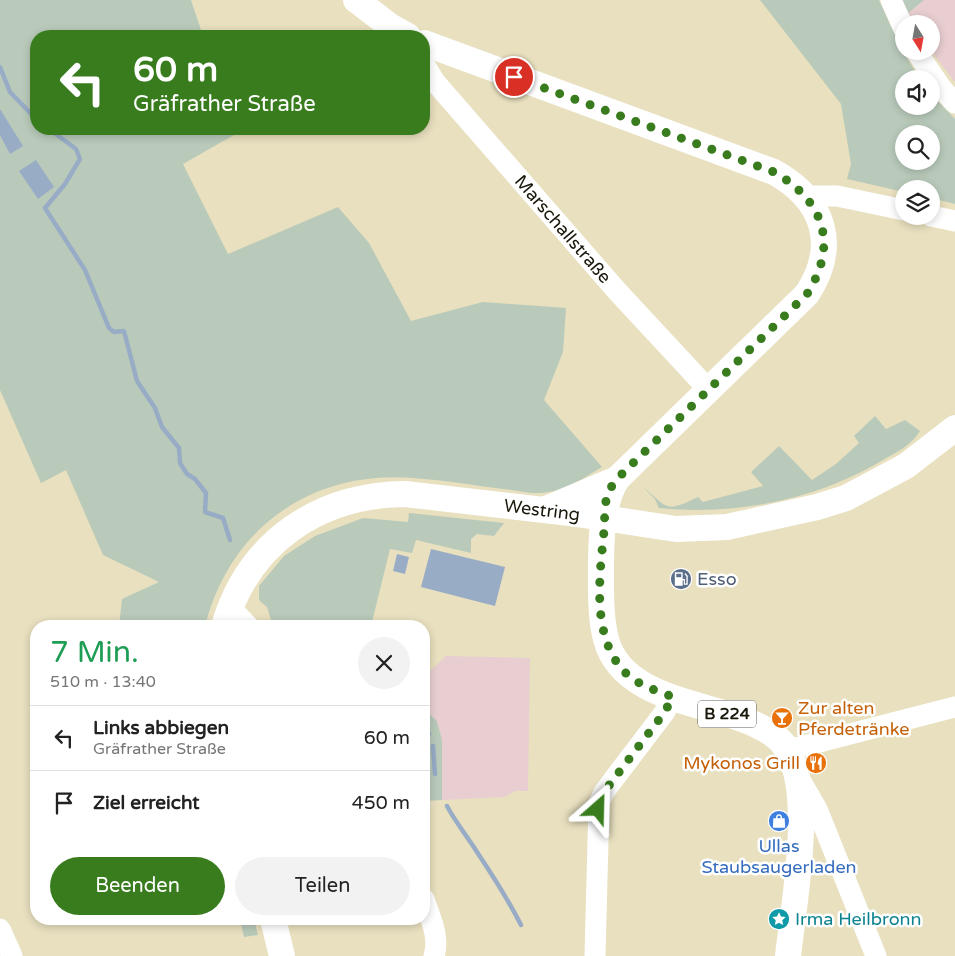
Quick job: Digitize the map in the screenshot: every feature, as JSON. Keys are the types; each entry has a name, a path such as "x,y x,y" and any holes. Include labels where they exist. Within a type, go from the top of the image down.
{"main road":[{"path":"356,0 397,30"},
{"name":"B 224","path":"430,45 774,172 792,182 807,196 822,230 824,245 819,275 807,294 616,480 608,492 601,579 601,605 606,641 617,663 632,678 673,697 760,726 780,740 788,750 799,778 802,815 788,956"},
{"name":"Westring","path":"227,616 249,570 266,550 288,531 311,516 353,500 405,494 544,510 676,529 728,527 817,507 846,498 906,466 955,428"},
{"path":"544,510 616,480"},
{"path":"275,925 282,956"}],"street":[{"path":"891,0 898,15"},
{"path":"922,60 942,89 955,103"},
{"name":"Marschallstraße","path":"430,74 435,82 617,291 708,389"},
{"path":"807,196 837,196 895,208"},
{"path":"940,218 955,221"},
{"path":"595,956 599,803 604,792 664,713 673,697"},
{"path":"788,750 955,706"},
{"path":"799,778 817,809 876,956"},
{"path":"430,916 436,934 434,956"},
{"path":"0,929 12,956"}],"shaded area":[{"path":"924,0 955,0 955,82 938,60 940,60 940,15 906,15"},
{"path":"446,656 530,658 528,791 515,791 505,797 442,800 442,740 437,721 430,715 430,671"}],"green space":[{"path":"0,0 191,0 201,30 30,30 30,135 234,135 183,164 228,254 338,207 369,243 411,321 483,302 566,308 563,352 544,400 602,467 565,487 540,493 413,478 376,478 341,484 309,495 280,512 255,534 234,560 217,591 207,620 120,620 122,599 159,582 103,555 66,470 41,483 0,390"},
{"path":"760,0 879,0 895,35 895,60 908,60 914,70 895,70 895,115 940,115 940,103 955,119 955,204 940,200 940,180 895,180 895,190 847,179 851,164 841,104"},
{"path":"901,0 924,0 906,15"},
{"path":"875,416 886,429 905,420 920,431 906,446 862,472 807,494 748,506 688,510 659,508 655,499 642,486 663,504 673,507 698,497 703,502 763,486 751,472 779,446 812,480 836,464 859,443 854,436"},
{"path":"409,513 504,523 494,536 477,534 471,539 471,553 416,540 412,553 390,549 372,620 271,620 267,607 259,600 259,586 284,556 315,536 363,518 408,522"},
{"path":"430,715 437,721 442,740 442,800 430,801"},
{"path":"241,925 256,925 258,935 244,937"}],"water":[{"path":"0,109 23,146 10,154 0,135"},
{"path":"36,160 54,187 38,199 19,171"},
{"path":"431,549 505,567 495,606 421,587"},
{"path":"397,554 409,557 405,574 393,571"}],"waterway":[{"path":"0,67 10,92 30,113"},
{"path":"57,135 76,149 80,159 65,184 45,208 85,270 109,328 114,332 124,331 137,381 155,408 162,427 179,448 180,463 187,474 195,479 206,493 205,512 223,518 230,540"},
{"path":"433,746 435,774"},
{"path":"447,806 500,888 521,925"}],"place":[{"name":"Esso","path":"681,579"},
{"name":"Zur alten Pferdetränke","path":"782,718"},
{"name":"Mykonos Grill","path":"816,763"},
{"name":"Ullas Staubsaugerladen","path":"779,821"},
{"name":"Irma Heilbronn","path":"779,919"}],"route":[{"path":"514,77 686,138 774,172 792,182 807,196 822,230 824,245 819,275 807,294 630,466 616,480 608,492 601,571 601,605 606,641 617,663 632,678 673,697 664,713 604,792 598,809"}]}
